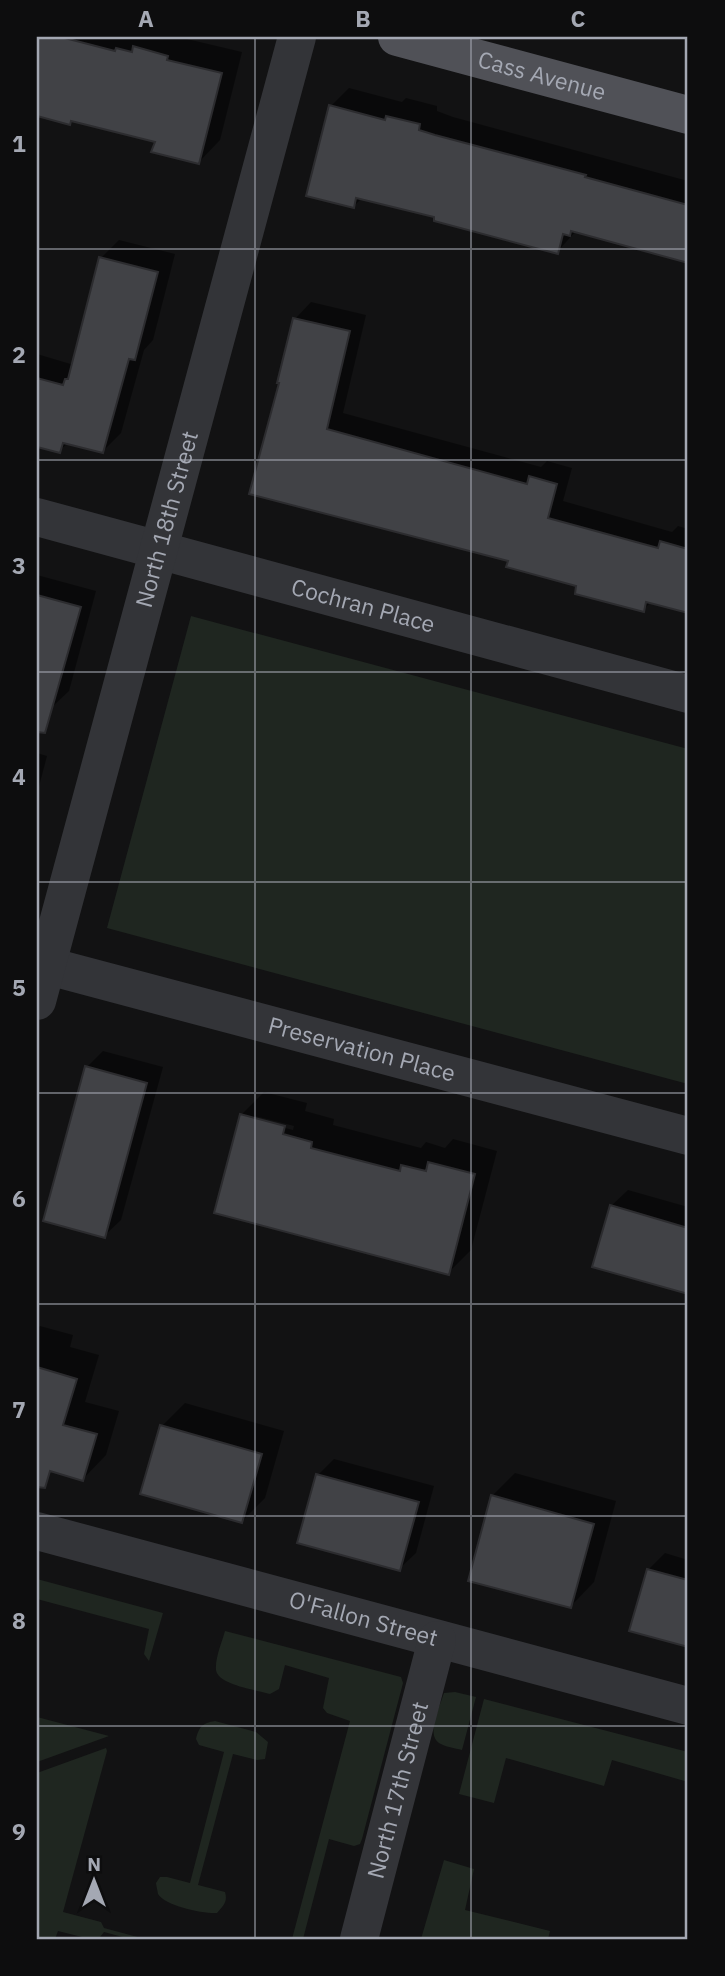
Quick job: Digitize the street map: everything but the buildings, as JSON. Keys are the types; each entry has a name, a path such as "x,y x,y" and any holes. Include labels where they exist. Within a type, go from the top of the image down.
{"main road":[{"name":"Cass Avenue","path":"397,37 688,115"}],"street":[{"name":"North 18th Street","path":"40,976 159,551 297,37"},
{"name":"Cochran Place","path":"37,517 688,694"},
{"name":"Preservation Place","path":"40,976 688,1136"},
{"name":"O'Fallon Street","path":"37,1531 688,1706"},
{"name":"North 17th Street","path":"359,1939 437,1640"}],"shaded area":[{"path":"191,616 688,749 688,1084 107,928"},
{"path":"37,1579 163,1613 149,1661 144,1654 149,1629 37,1599"},
{"path":"225,1631 401,1677 403,1683 362,1839 360,1844 354,1846 329,1839 303,1939 292,1939 350,1721 327,1713 323,1708 329,1678 285,1665 279,1689 270,1694 223,1680 218,1675 216,1665"},
{"path":"455,1692 476,1697 462,1750 439,1743 434,1733 435,1720 444,1693"},
{"path":"484,1699 688,1752 688,1782 612,1760 604,1786 506,1758 494,1803 459,1794"},
{"path":"37,1717 109,1736 37,1762"},
{"path":"215,1721 256,1732 268,1742 265,1759 257,1760 233,1754 198,1885 225,1892 225,1901 217,1913 176,1906 158,1894 156,1883 160,1877 167,1877 190,1883 224,1752 199,1745 196,1739 202,1726"},
{"path":"106,1748 63,1912 101,1922 104,1928 145,1939 130,1939 104,1932 100,1937 90,1939 58,1931 55,1939 37,1939 37,1773"},
{"path":"444,1860 474,1869 465,1910 550,1931 548,1939 421,1939"}]}
